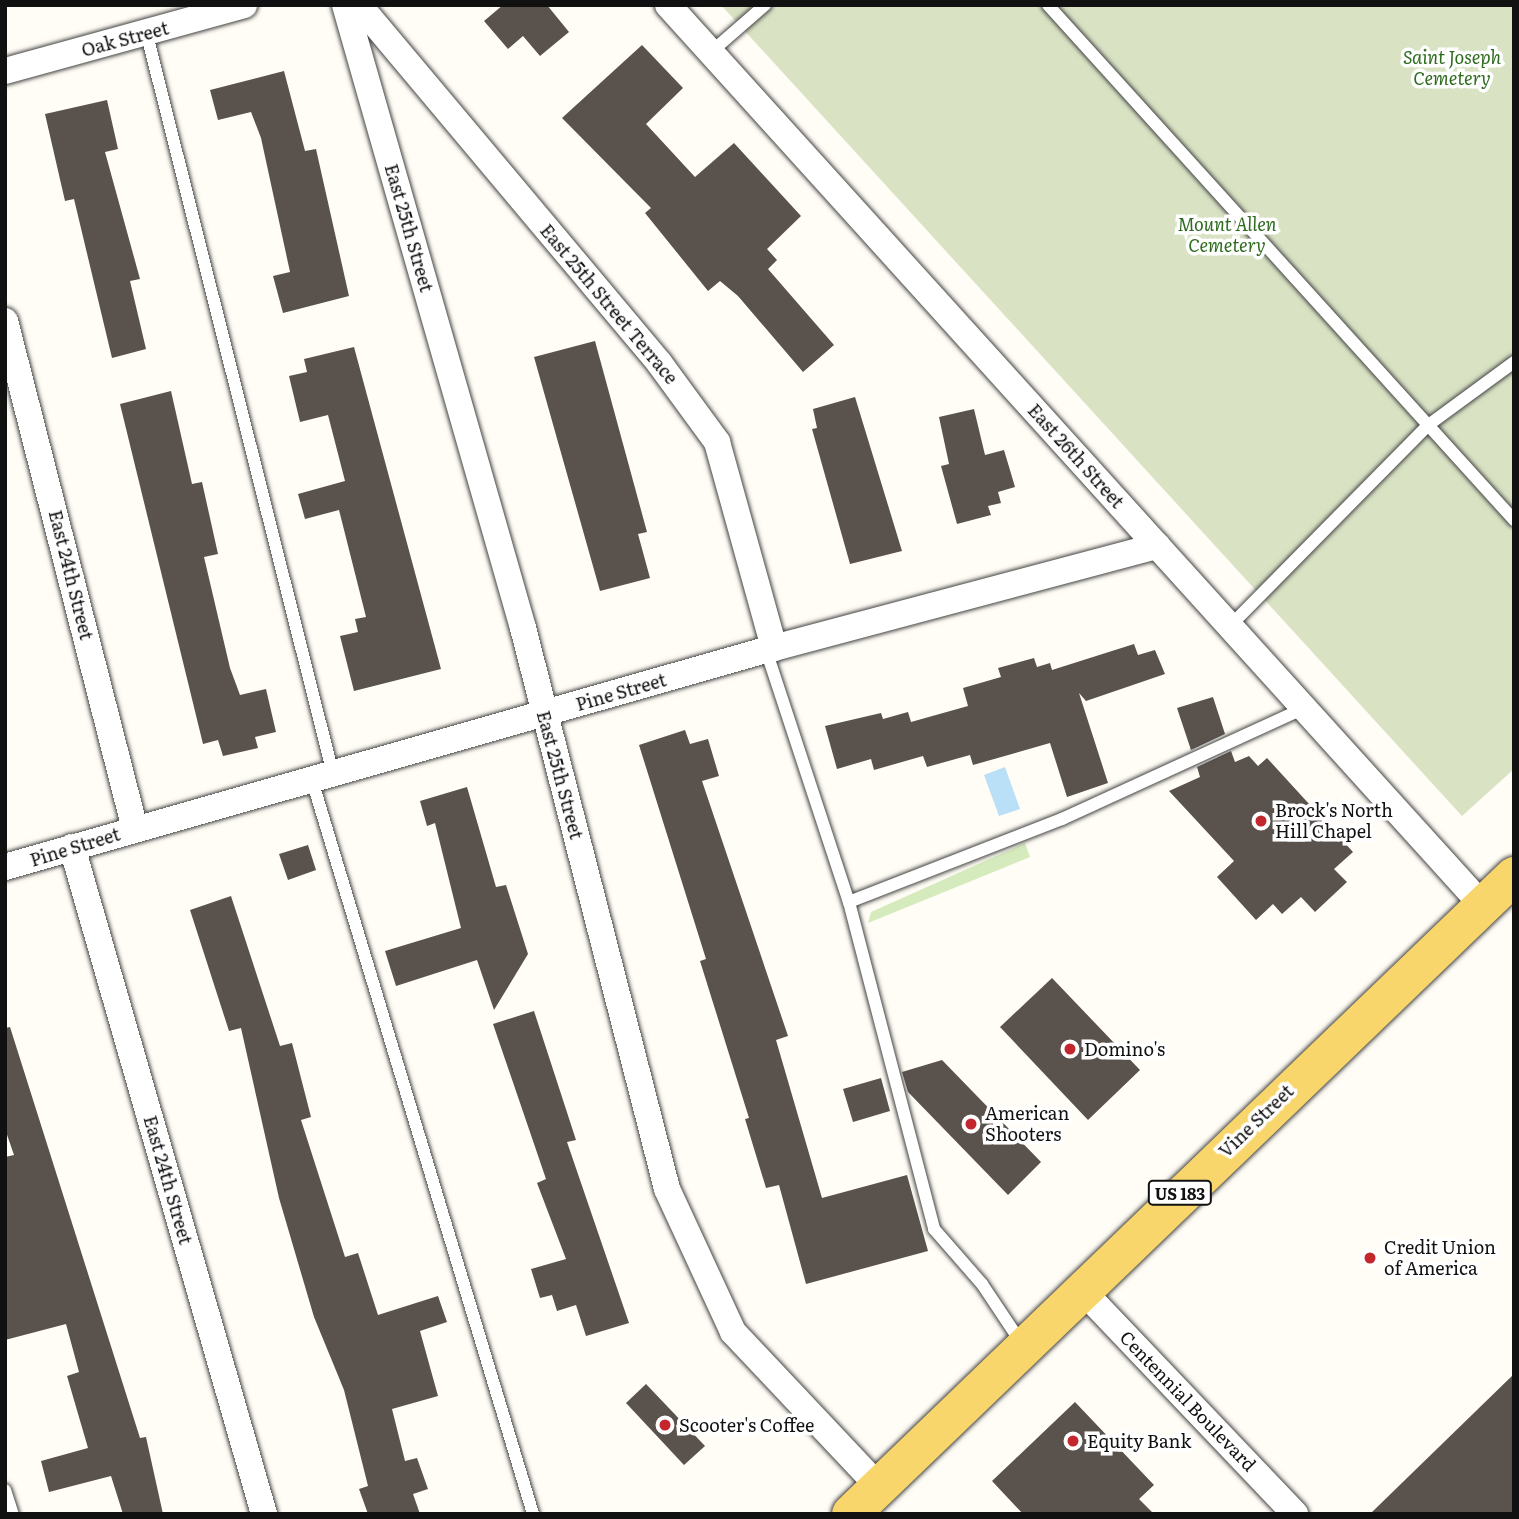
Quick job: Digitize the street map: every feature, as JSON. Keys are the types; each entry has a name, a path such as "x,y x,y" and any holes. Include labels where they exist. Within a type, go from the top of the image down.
{"main road":[{"name":"Vine Street","path":"851,1514 1080,1288 1514,876"}],"street":[{"name":"Oak Street","path":"5,71 147,34 244,5"},
{"name":"East 25th Street","path":"345,5 544,715 667,1189 733,1332 880,1488"},
{"name":"East 25th Street Terrace","path":"359,5 677,384 717,442 770,649"},
{"name":"East 26th Street","path":"668,5 1483,906"},
{"name":"East 24th Street","path":"5,321 135,829"},
{"name":"Pine Street","path":"5,867 770,649 1157,546"},
{"name":"East 24th Street","path":"72,847 264,1514"},
{"name":"Centennial Boulevard","path":"1080,1288 1295,1514"}],"lane":[{"path":"711,52 765,5"},
{"path":"1048,5 1514,520"},
{"path":"147,34 323,777 533,1514"},
{"path":"1230,626 1427,426 1514,362"},
{"path":"770,649 849,902 934,1229 982,1284 1023,1346"},
{"path":"849,902 1062,820 1304,708"},
{"path":"5,1490 13,1514"}],"green space":[{"name":"Mount Allen Cemetery","path":"721,5 1514,5 1514,769 1462,816"},
{"path":"1025,843 1030,857 868,923 871,912"}],"water":[{"path":"1005,767 1020,809 999,816 984,775"}],"building":[{"path":"503,5 547,5 569,32 540,56 523,36 508,49 484,21"},
{"path":"642,45 683,88 646,124 695,177 734,143 801,216 767,249 777,260 768,269 834,345 803,372 738,296 720,281 708,291 645,213 651,208 562,118"},
{"path":"284,71 305,151 316,149 349,296 283,313 273,276 290,272 261,138 251,112 218,120 210,90"},
{"path":"107,100 118,149 105,152 140,279 130,281 146,349 112,358 74,199 65,201 45,114"},
{"path":"595,341 647,532 638,534 650,578 600,591 534,357"},
{"path":"354,347 441,669 354,691 340,636 358,632 355,619 366,617 339,510 305,519 298,494 345,481 328,415 300,422 289,376 307,372 304,359"},
{"path":"171,391 192,484 202,482 218,554 204,557 230,668 240,695 266,689 276,732 255,737 258,748 223,756 218,740 203,744 120,404"},
{"path":"855,397 902,551 850,564 812,429 817,428 813,409"},
{"path":"974,409 985,455 1004,450 1015,487 998,492 1001,503 988,506 991,515 957,524 941,466 949,464 939,417"},
{"path":"1134,644 1138,655 1155,650 1165,674 1086,701 1079,693 1108,783 1067,797 1050,743 973,765 970,755 927,767 923,756 874,770 871,759 837,769 825,726 881,713 883,719 908,712 911,722 968,706 963,688 1001,677 998,668 1034,658 1037,667 1050,663 1052,670"},
{"path":"1213,697 1225,734 1191,750 1177,708"},
{"path":"685,730 690,744 708,739 719,776 702,781 788,1036 776,1040 822,1198 907,1175 928,1251 806,1284 779,1185 766,1188 745,1119 749,1118 700,961 706,959 639,745"},
{"name":"Brock's North Hill Chapel","path":"1231,751 1235,762 1249,756 1258,766 1267,758 1353,852 1334,869 1347,882 1315,912 1301,897 1282,914 1273,904 1256,920 1217,877 1234,861 1169,791 1200,777 1197,767"},
{"path":"467,787 496,887 506,885 528,954 494,1010 477,960 396,986 385,951 461,928 435,823 427,826 420,801"},
{"path":"308,845 316,870 288,880 279,854"},
{"path":"231,896 280,1046 292,1043 311,1117 301,1120 345,1257 358,1253 378,1315 438,1296 447,1322 420,1331 438,1396 392,1409 405,1461 417,1458 428,1489 413,1494 420,1514 368,1514 359,1489 368,1486 344,1390 314,1317 279,1198 241,1028 229,1031 190,910"},
{"name":"Domino's","path":"1052,978 1140,1070 1088,1120 1000,1027"},
{"path":"534,1011 576,1140 567,1142 629,1323 586,1336 576,1305 557,1311 552,1295 540,1298 531,1269 566,1259 537,1183 546,1179 493,1024"},
{"path":"10,1027 140,1438 146,1437 163,1514 123,1514 111,1476 49,1492 41,1461 88,1448 67,1376 79,1372 66,1324 5,1340 5,1157 14,1155 5,1129 5,1028"},
{"name":"American Shooters","path":"942,1060 1041,1162 1008,1195 908,1092 902,1072"},
{"path":"881,1078 890,1111 853,1122 843,1089"},
{"path":"1514,1374 1514,1514 1370,1514"},
{"name":"Scooter's Coffee","path":"646,1384 705,1446 684,1465 626,1403"},
{"name":"Equity Bank","path":"1075,1402 1154,1485 1139,1499 1154,1514 1023,1514 992,1481"}],"place":[{"name":"Brock's North Hill Chapel","path":"1261,821"},
{"name":"Domino's","path":"1070,1049"},
{"name":"American Shooters","path":"971,1124"},
{"name":"Credit Union of America","path":"1370,1258"},
{"name":"Scooter's Coffee","path":"665,1425"},
{"name":"Equity Bank","path":"1073,1441"}],"park label":[{"name":"Saint Joseph Cemetery","path":"1452,68"}]}
